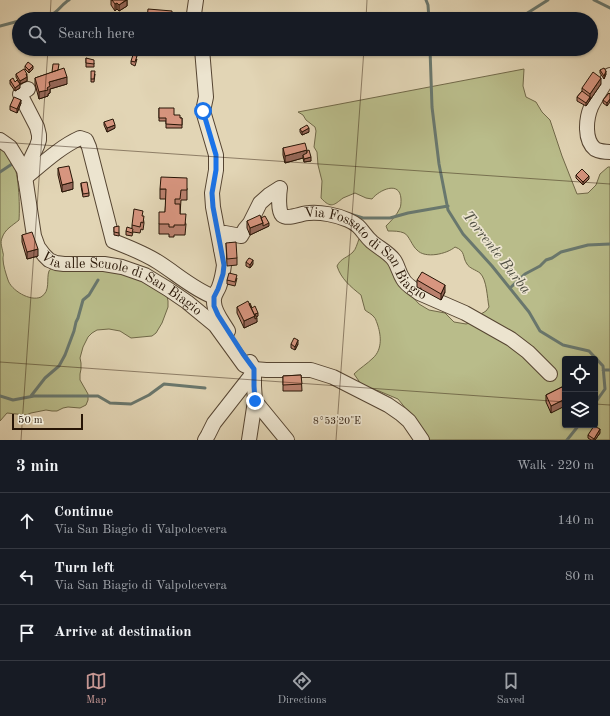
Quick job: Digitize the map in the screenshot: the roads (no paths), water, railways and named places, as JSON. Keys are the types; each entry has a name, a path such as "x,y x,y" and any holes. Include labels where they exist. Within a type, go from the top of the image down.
{"street":[{"path":"194,12 196,0"},
{"path":"203,56 206,97 203,111 216,155 216,170 212,193 213,207 224,265 223,274 214,297 214,306 218,315 254,369 255,401 248,440"},
{"path":"610,75 590,108 586,131 595,149 610,152"},
{"path":"24,174 39,140 37,127 20,94 28,89"},
{"path":"24,174 44,162 74,140 80,138 86,140 113,241 140,252 203,293 214,297"},
{"name":"Via alle Scuole di San Biagio","path":"0,140 10,147 24,174 34,236 38,247 49,260 64,264 104,264 122,267 145,275 187,302 215,325 244,365 254,369"},
{"name":"Via Fossato di San Biagio","path":"221,249 223,235 225,233 241,236 250,223 260,203 280,188 279,203 280,212 282,215 298,216 318,212 343,218 355,223 363,230 371,242 392,258 403,280 412,288 419,293 465,313 511,339 528,352 550,374"},
{"path":"205,440 214,423 254,369"},
{"path":"254,369 311,370 333,377 388,405 401,414 409,421 422,440"},
{"path":"255,401 287,440"}],"waterway":[{"path":"56,12 69,0"},
{"name":"Torrente Burba","path":"426,0 428,12"},
{"path":"529,12 548,0"},
{"path":"594,0 610,8"},
{"path":"0,26 12,23"},
{"name":"Torrente Burba","path":"430,56 432,107 439,164 448,210 463,234 492,266 529,312 540,331 563,345 589,351 603,366 605,389 598,399"},
{"path":"0,172 15,162"},
{"path":"353,215 363,218 390,218 408,213 448,206"},
{"path":"510,288 525,274 561,252 588,245 610,244"},
{"path":"31,396 45,378 59,366 74,331 83,300 89,295 98,280"},
{"name":"Torrente Burba","path":"603,370 610,370"},
{"path":"0,396 13,400 34,396 98,396 110,403 131,404 149,395 164,384 205,388"},
{"name":"Torrente Burba","path":"567,440 577,428"}]}
